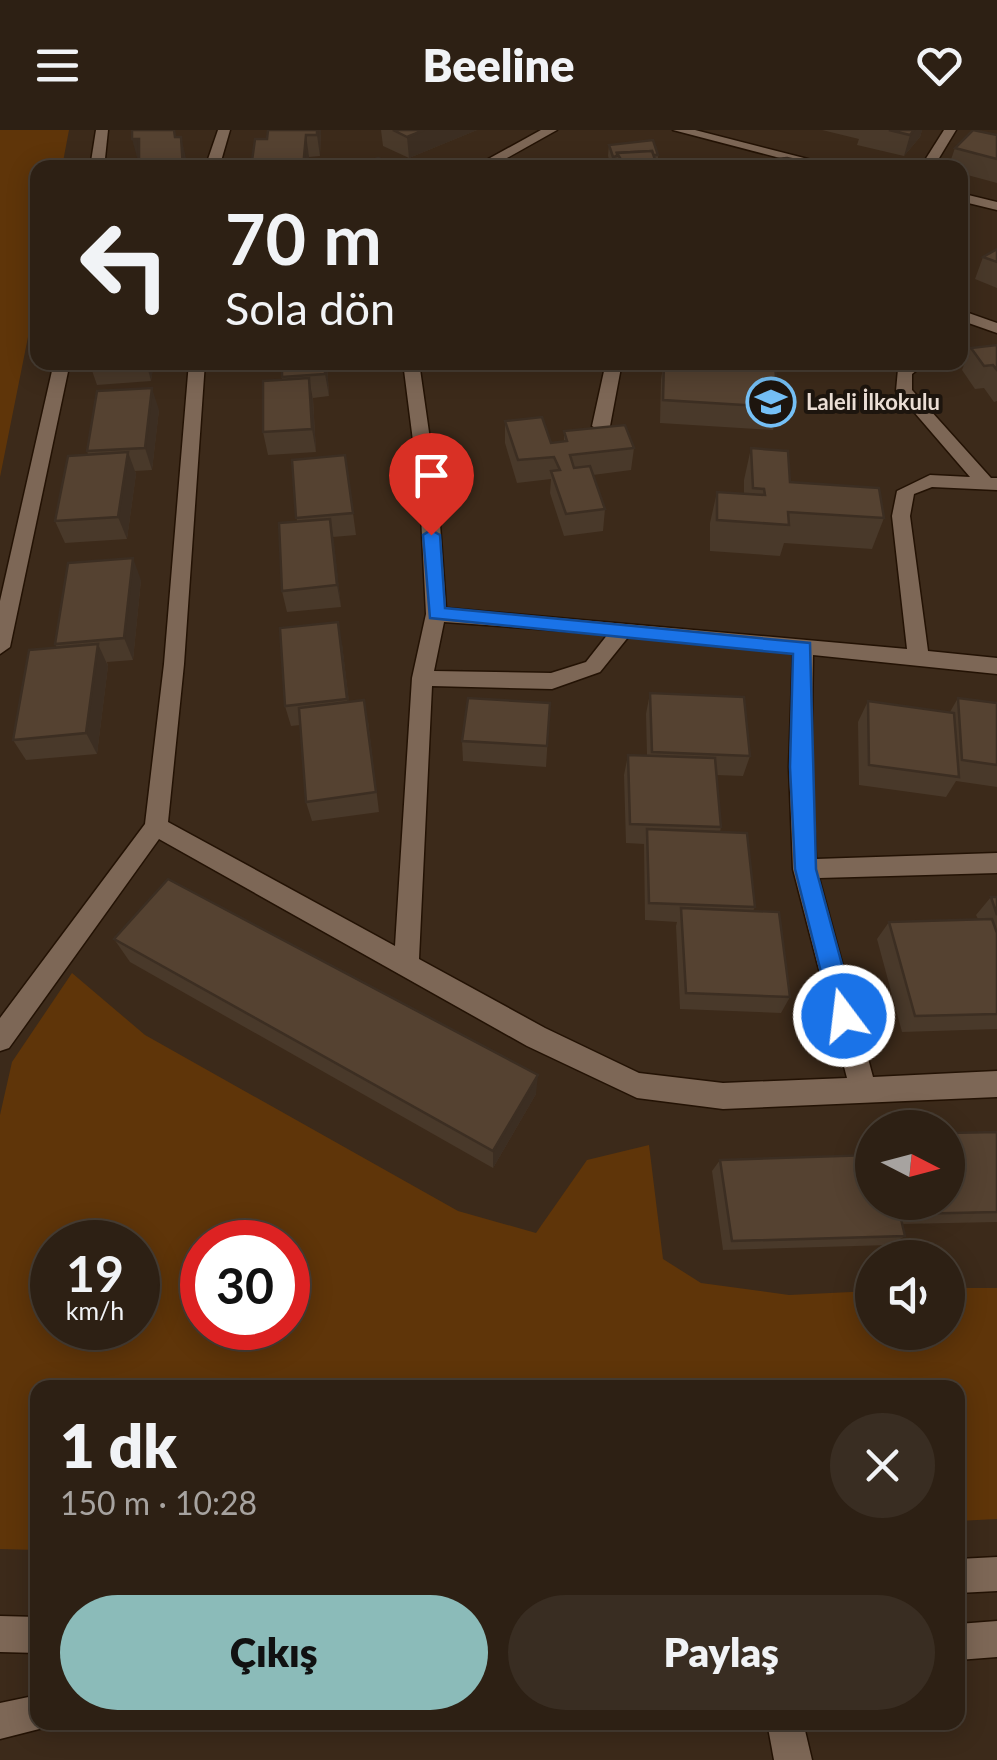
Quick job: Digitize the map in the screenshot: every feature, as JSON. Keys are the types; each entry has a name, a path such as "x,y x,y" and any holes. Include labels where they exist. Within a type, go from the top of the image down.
{"street":[{"path":"98,160 102,130"},
{"path":"215,160 224,130"},
{"path":"494,160 552,130"},
{"path":"679,130 718,134 809,160"},
{"path":"931,160 950,130"},
{"path":"968,199 997,206"},
{"path":"0,647 60,370"},
{"path":"0,1039 156,826 174,664 195,370"},
{"path":"406,964 422,678 436,614 428,496 412,370"},
{"path":"601,426 612,370"},
{"path":"907,370 904,391 991,483"},
{"path":"918,658 901,516 906,491 930,481 991,483"},
{"path":"436,614 624,628 997,666"},
{"path":"422,678 552,682 593,667 624,628"},
{"path":"803,648 800,767 806,869 863,1088"},
{"path":"156,826 536,1037 637,1086 722,1096 997,1084"},
{"path":"806,869 997,863"},
{"path":"965,1576 997,1574"},
{"path":"0,1634 30,1635"},
{"path":"965,1641 997,1639"},
{"path":"0,1721 30,1715"},
{"path":"786,1730 792,1760"}],"shaded area":[{"path":"0,130 69,130 63,160 30,160 30,327 0,477"},
{"path":"72,973 145,1035 458,1211 536,1233 587,1160 649,1145 663,1259 701,1283 789,1295 855,1292 855,1350 965,1350 965,1288 997,1288 997,1519 965,1521 965,1380 30,1380 30,1550 0,1549 0,1115 12,1062"}],"building":[{"path":"132,130 174,130 175,137 181,137 182,160 139,160 139,139 132,139"},
{"path":"268,130 317,130 317,135 306,135 304,160 252,160 255,139 267,139"},
{"path":"393,130 424,130 407,137"},
{"path":"973,130 997,135 997,159 955,148"},
{"path":"653,140 658,155 652,151 617,153 613,157 609,145"},
{"path":"652,151 655,160 621,160 617,153"},
{"path":"997,249 997,262 983,257"},
{"path":"997,345 997,370 993,365 984,366 971,348"},
{"path":"282,370 325,370 325,374 282,377"},
{"path":"664,370 775,370 778,407 663,400"},
{"path":"309,378 312,429 263,432 263,381"},
{"path":"152,388 145,448 87,451 97,391"},
{"path":"542,417 551,443 567,441 564,431 625,425 634,448 570,455 574,468 590,466 605,509 566,514 551,471 560,470 554,457 518,460 505,421"},
{"path":"751,448 788,451 790,482 879,488 884,518 788,512 789,525 717,520 717,492 765,495 764,489 753,488"},
{"path":"128,452 118,517 55,521 68,456"},
{"path":"345,455 353,513 296,518 292,460"},
{"path":"330,519 337,585 282,591 279,523"},
{"path":"133,558 124,638 55,644 68,563"},
{"path":"338,622 347,699 285,706 280,628"},
{"path":"98,644 86,733 13,740 29,650"},
{"path":"650,693 744,697 750,756 652,752"},
{"path":"468,698 550,703 547,746 462,741"},
{"path":"958,698 997,703 997,765 962,760"},
{"path":"364,700 376,792 306,802 299,708"},
{"path":"868,701 954,713 959,777 869,765"},
{"path":"628,755 715,758 721,827 630,824"},
{"path":"647,829 747,833 755,907 649,903"},
{"path":"168,879 538,1075 493,1151 114,939"},
{"path":"681,908 779,912 790,997 686,993"},
{"path":"992,919 997,933 997,1014 915,1016 889,922"},
{"path":"997,1132 997,1212 965,1213 965,1133"},
{"path":"855,1156 855,1220 901,1220 905,1236 732,1241 720,1160"}],"place":[{"name":"Laleli İlkokulu","path":"771,402"}],"route":[{"path":"431,535 436,614 624,628 803,648 800,767 806,869 844,1016"}]}
